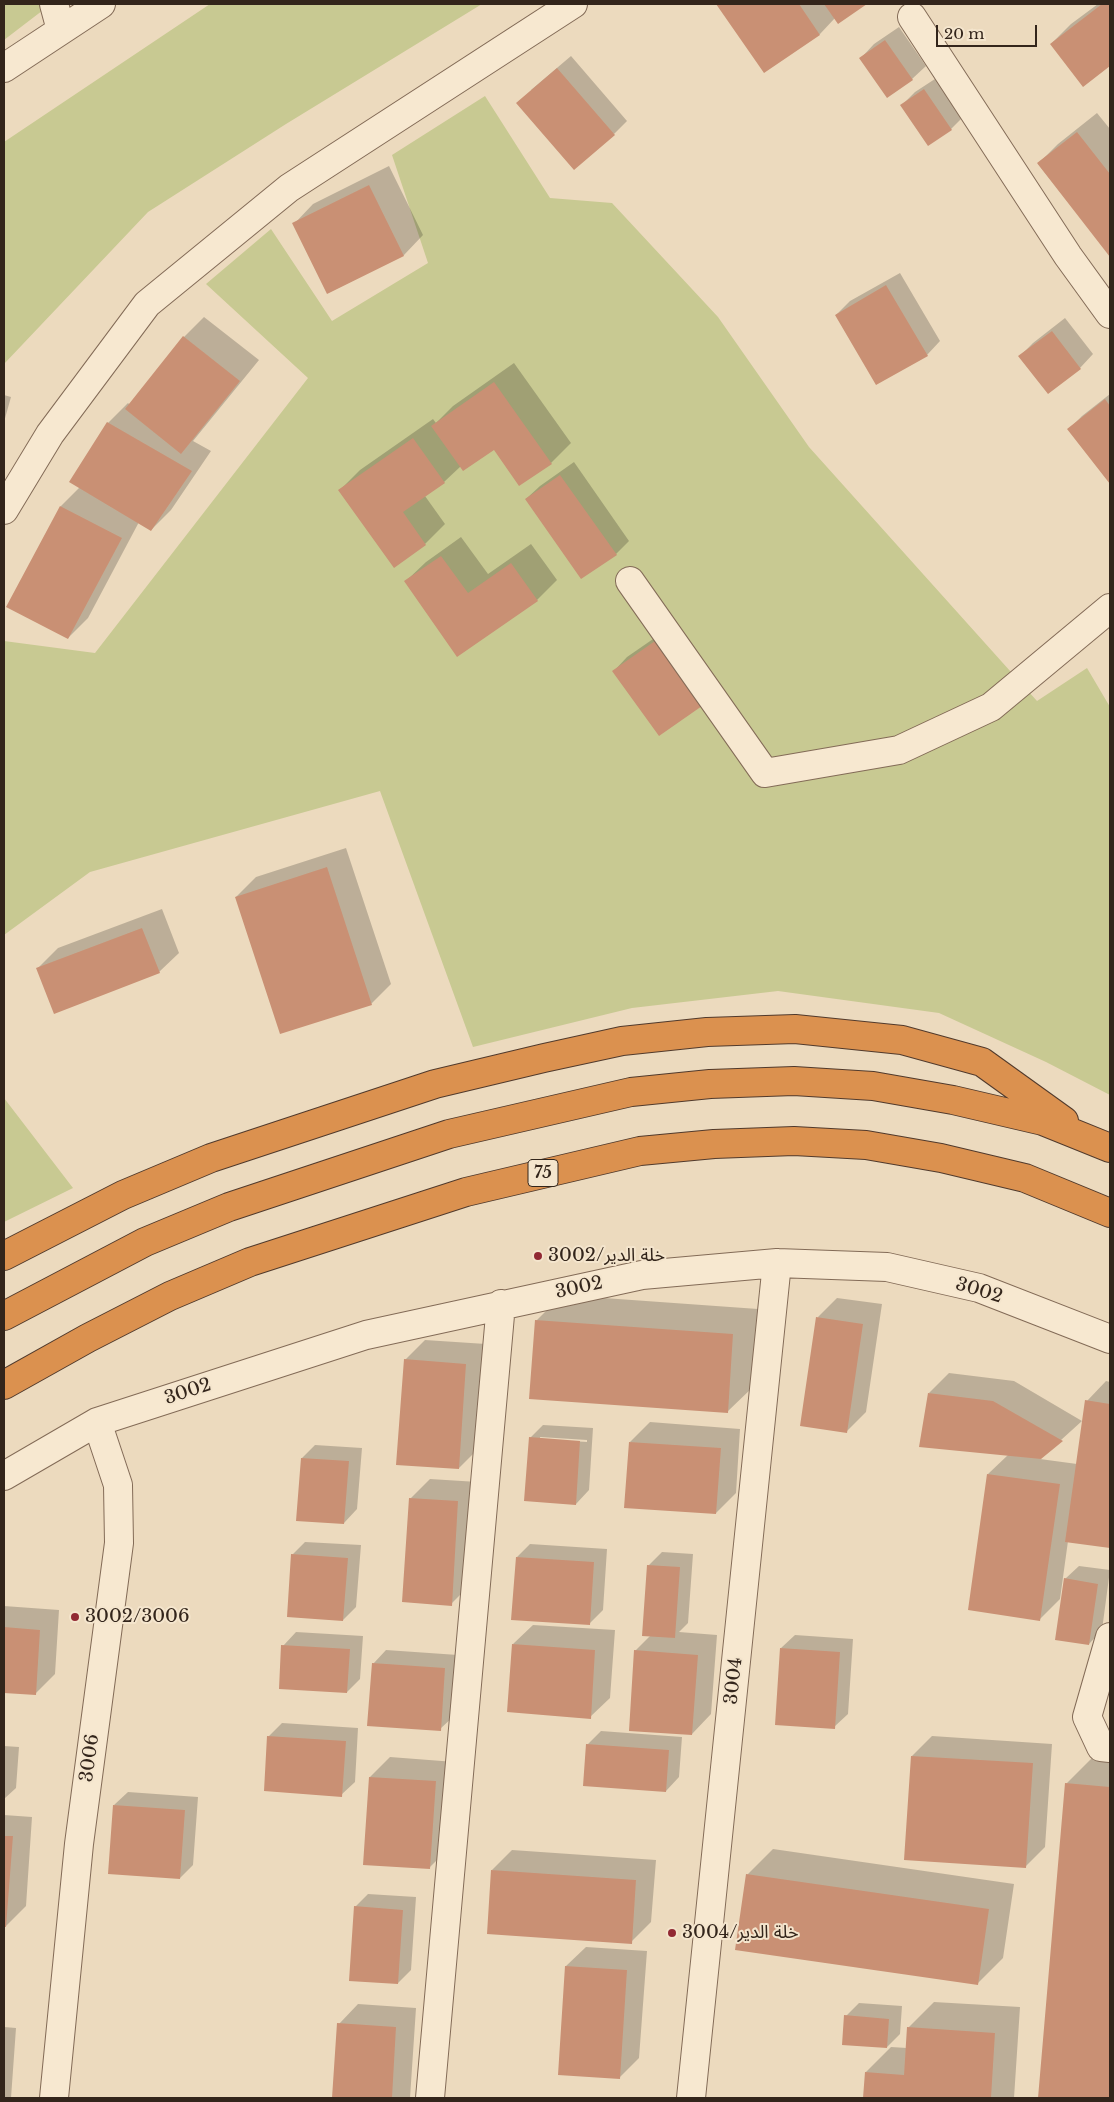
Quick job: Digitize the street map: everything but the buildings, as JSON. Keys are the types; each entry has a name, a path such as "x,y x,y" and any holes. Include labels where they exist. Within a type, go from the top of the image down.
{"highway":[{"path":"4,1256 123,1195 211,1158 435,1084 622,1041 707,1032 795,1029 902,1040 982,1062 1100,1144"},
{"path":"4,1316 145,1242 229,1207 449,1134 631,1092 710,1084 794,1081 873,1086 953,1100 1043,1121 1100,1144"},
{"name":"75","path":"4,1384 170,1296 250,1262 466,1192 640,1151 714,1144 784,1141 866,1145 941,1158 1025,1178 1110,1213"}],"street":[{"path":"54,4 62,30"},
{"path":"4,68 101,4"},
{"path":"4,510 50,434 147,304 288,188 573,4"},
{"path":"912,17 1068,256 1110,314"},
{"path":"630,581 765,772 899,750 991,707 1110,608"},
{"name":"3002","path":"4,1476 97,1422 366,1335 501,1304 642,1275 776,1263 887,1268 979,1288 1110,1339"},
{"name":"3004","path":"691,2098 776,1263"},
{"path":"430,2098 501,1304"},
{"name":"3002","path":"1070,1322 1110,1355"},
{"name":"3006","path":"54,2098 79,1844 119,1543 118,1485 97,1422"},
{"path":"1110,1637 1087,1717 1101,1747 1110,1748"}],"green space":[{"path":"4,4 51,4 4,40"},
{"path":"210,4 482,4 286,124 148,212 4,364 4,142"},
{"path":"485,96 550,198 612,203 718,317 809,447 1037,701 1087,668 1110,707 1110,1095 1046,1062 939,1013 778,991 632,1008 473,1047 380,791 90,872 4,935 4,641 95,653 308,378 206,284 271,229 332,321 428,263 392,155"},
{"path":"4,1098 73,1188 4,1222"}],"place":[{"name":"خلة الدير/3002","path":"538,1256"},
{"name":"3002/3006","path":"75,1617"},
{"name":"خلة الدير/3004","path":"672,1933"}]}
